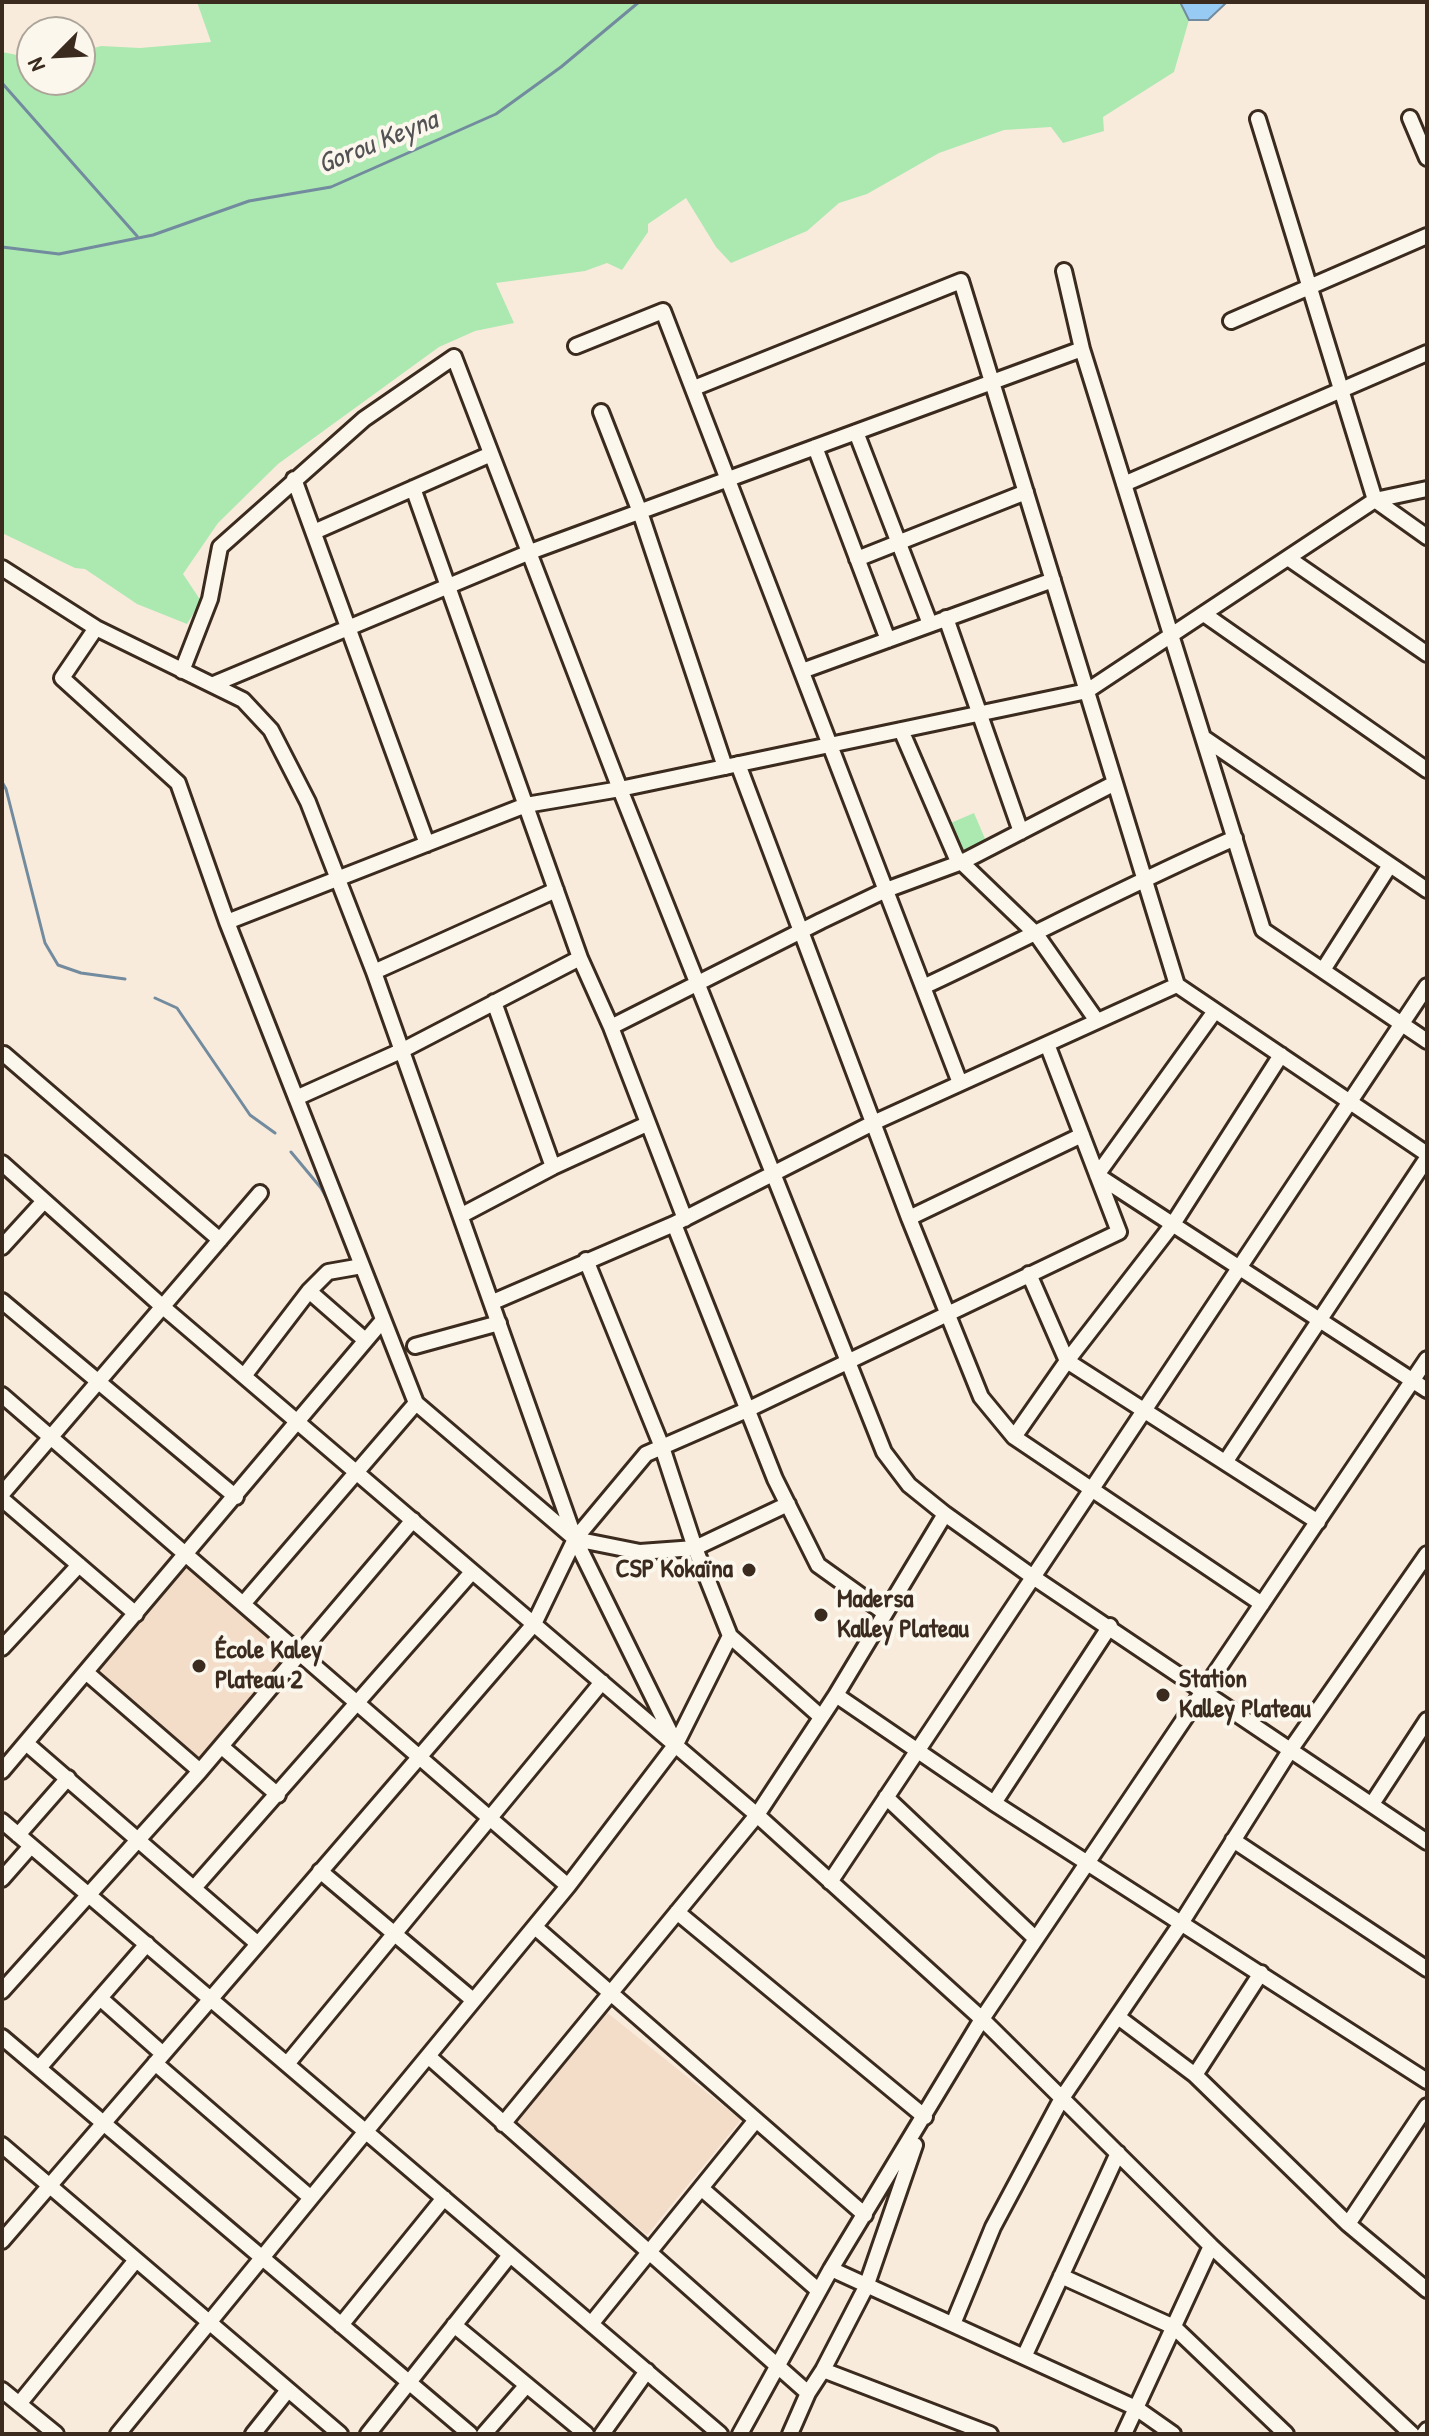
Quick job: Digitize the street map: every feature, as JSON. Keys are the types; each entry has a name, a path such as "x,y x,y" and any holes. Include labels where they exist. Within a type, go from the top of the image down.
{"street":[{"path":"1410,118 1427,158"},
{"path":"1258,119 1375,500 1427,537"},
{"path":"1231,321 1427,236"},
{"path":"1064,271 1082,349 1263,930 1427,1041"},
{"path":"694,388 961,281 1177,985 1427,1156 1226,1461"},
{"path":"576,346 663,311 960,1083"},
{"path":"214,684 530,552 1082,349"},
{"path":"1124,484 1427,353"},
{"path":"182,671 210,599 220,547 364,419 454,357 620,789 884,1452 909,1485 945,1514 1033,1577 1427,1842"},
{"path":"601,412 732,766 801,931 909,1218 981,1397 1014,1437 1262,1604"},
{"path":"856,432 930,624"},
{"path":"815,447 888,640"},
{"path":"314,532 491,454"},
{"path":"294,479 427,844"},
{"path":"413,488 580,958 611,1027 766,1458 818,1565 885,1613"},
{"path":"227,922 526,805 620,789 1087,691 1375,500 1427,489"},
{"path":"857,559 1026,492"},
{"path":"1288,558 1427,654"},
{"path":"2,568 96,628 243,700 271,730 302,788 374,972 575,1539 676,1744"},
{"path":"802,671 1053,580"},
{"path":"1204,614 1427,770"},
{"path":"946,618 1021,832"},
{"path":"96,628 62,678 178,783 227,922 416,1403 575,1539 640,1552 695,1548 788,1504"},
{"path":"901,730 956,857 1036,934 1097,1021"},
{"path":"1204,738 1427,890"},
{"path":"611,1027 886,890 962,862 1115,783"},
{"path":"923,987 1036,934 1143,878 1235,838"},
{"path":"1323,970 1390,865"},
{"path":"374,972 556,890"},
{"path":"296,1098 403,1050 580,958"},
{"path":"493,1302 679,1222 873,1123 1177,985"},
{"path":"830,1882 1427,986"},
{"path":"494,1002 553,1167"},
{"path":"1097,1175 1215,1011"},
{"path":"2,2241 534,1624 575,1539 646,1454 749,1409 1119,1232 1047,1044"},
{"path":"4,1054 220,1240"},
{"path":"1014,1437 1067,1361 1173,1224 1281,1055"},
{"path":"462,1215 553,1167 647,1124"},
{"path":"909,1218 1082,1135"},
{"path":"2,1163 355,1473 757,1815 982,2019 1211,2246 1412,2434"},
{"path":"1097,1175 1427,1390"},
{"path":"136,1614 2,1496 260,1193"},
{"path":"2,1247 44,1201"},
{"path":"586,1260 662,1447 695,1548 730,1636 820,1716"},
{"path":"244,1376 309,1291 328,1272 362,1266"},
{"path":"1029,1274 1067,1361 1318,1522"},
{"path":"309,1291 365,1340"},
{"path":"2,1301 236,1497"},
{"path":"2,1771 383,1320"},
{"path":"415,1346 499,1323"},
{"path":"740,2434 831,2269 982,2019 1427,1359"},
{"path":"2,1395 568,1886"},
{"path":"243,1604 416,1403"},
{"path":"503,2124 757,1815 836,1695 945,1514"},
{"path":"2,1991 222,1747 413,1520"},
{"path":"953,2324 993,2227 1062,2098 1180,1925 1291,1749 1427,1554"},
{"path":"2,1648 79,1565"},
{"path":"194,1888 472,1572"},
{"path":"994,1803 1110,1626"},
{"path":"118,2434 568,1886 676,1744 730,1636"},
{"path":"87,1673 200,1771"},
{"path":"287,2064 602,1682"},
{"path":"836,1695 1180,1925 1261,1973 1427,2081"},
{"path":"1372,1804 1427,1720"},
{"path":"26,1743 258,1944"},
{"path":"222,1747 278,1795"},
{"path":"18,1835 68,1778"},
{"path":"886,1797 1036,1939"},
{"path":"2,1821 720,2434"},
{"path":"1233,1840 1427,1969"},
{"path":"2,1879 31,1846"},
{"path":"320,1871 473,2000"},
{"path":"677,1912 925,2117"},
{"path":"535,1927 865,2215"},
{"path":"39,2068 147,1944"},
{"path":"1195,2075 1261,1973"},
{"path":"100,1998 159,2059 311,2198"},
{"path":"1118,2017 1195,2075 1348,2224 1424,2281"},
{"path":"2,2037 470,2434"},
{"path":"428,2056 808,2393"},
{"path":"1348,2224 1423,2122 1427,2106"},
{"path":"790,2434 808,2393 866,2287 925,2117"},
{"path":"591,2324 756,2120"},
{"path":"2,2145 340,2434"},
{"path":"1024,2357 1118,2153"},
{"path":"701,2188 819,2291"},
{"path":"341,2325 444,2198"},
{"path":"1124,2434 1211,2246"},
{"path":"368,2434 510,2255"},
{"path":"19,2404 136,2260"},
{"path":"831,2269 1136,2408 1173,2434"},
{"path":"1061,2276 1174,2327 1286,2434"},
{"path":"454,2325 586,2434"},
{"path":"823,2370 990,2434"},
{"path":"602,2434 647,2371"},
{"path":"484,2434 526,2386"},
{"path":"2,2390 56,2434"},
{"path":"253,2434 288,2390"}],"shaded area":[{"path":"187,1564 290,1655 199,1760 96,1670"},
{"path":"604,2010 741,2120 647,2235 513,2124"}],"green space":[{"path":"197,2 1180,2 1189,20 1174,72 1103,117 1104,131 1063,143 1051,127 1004,130 939,153 867,194 839,203 807,231 731,263 716,247 686,198 648,224 648,232 622,270 607,263 585,271 496,283 514,323 475,331 439,347 278,464 218,523 183,574 201,601 187,624 137,604 85,569 75,568 2,533 2,52 16,55 16,96 96,96 96,47 140,48 211,42"},
{"path":"974,813 986,841 959,853 946,825"}],"water":[{"path":"1180,2 1227,2 1208,20 1189,20"}],"waterway":[{"name":"Gorou Keyna","path":"2,247 59,254 153,235 249,201 331,187 496,114 561,67 639,2"},
{"path":"2,83 137,236"},
{"path":"2,782 45,943 58,965 81,973 125,979"},
{"path":"155,998 177,1008 250,1115 275,1133"},
{"path":"291,1152 321,1188 330,1204"}],"place":[{"name":"CSP Kokaïna","path":"749,1570"},
{"name":"Madersa Kalley Plateau","path":"821,1615"},
{"name":"École Kaley Plateau 2","path":"199,1666"},
{"name":"Station Kalley Plateau","path":"1163,1695"}]}
